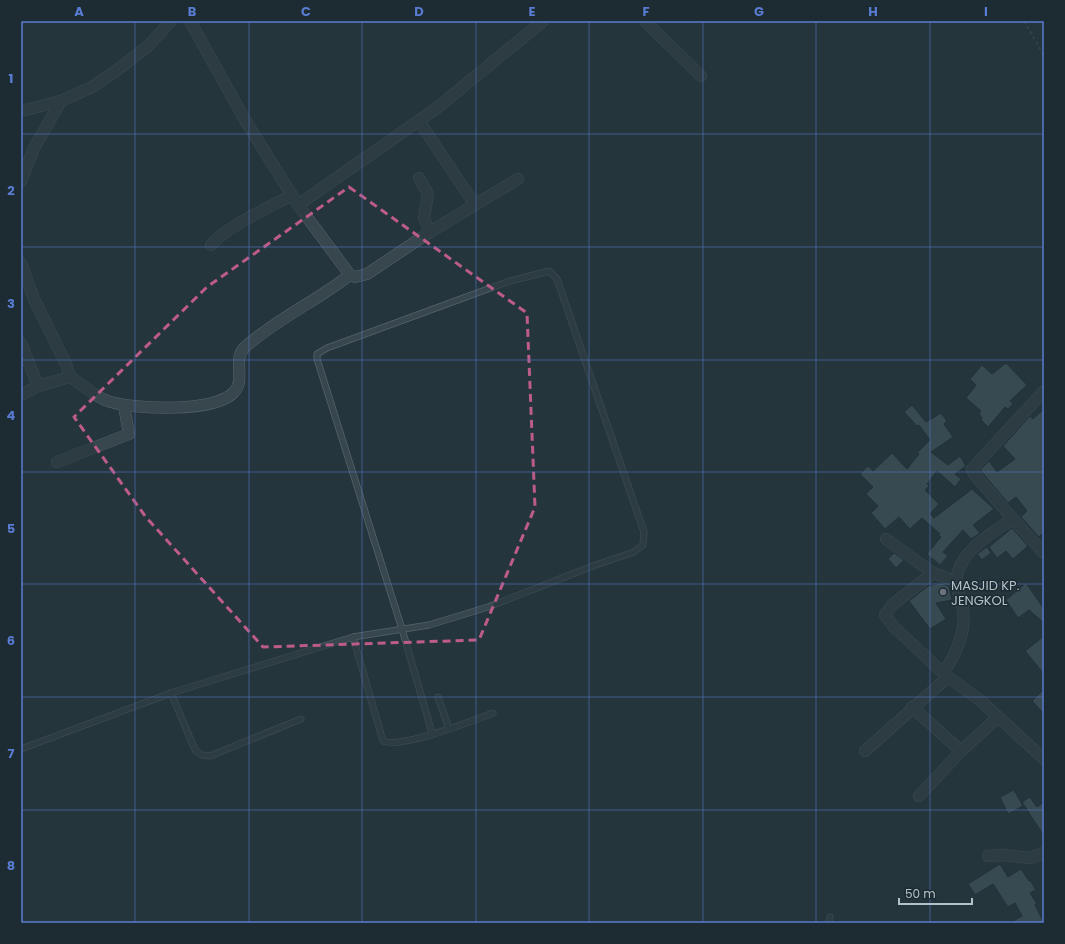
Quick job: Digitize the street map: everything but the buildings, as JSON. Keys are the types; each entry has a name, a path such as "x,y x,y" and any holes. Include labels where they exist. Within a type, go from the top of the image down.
{"street":[{"path":"21,111 61,101 92,87 116,71 148,46 172,21"},
{"path":"190,21 245,120 298,205 350,276"},
{"path":"298,205 419,121 463,88 543,21"},
{"path":"644,21 701,76"},
{"path":"21,181 34,148 61,101"},
{"path":"419,121 475,205"},
{"path":"419,178 428,194 424,218 430,232"},
{"path":"21,263 34,298 66,364 70,377 104,400 124,406 164,408 199,405 220,401 234,394 240,383 240,360 242,350 261,335 350,276 355,277 367,274 430,232 518,179"},
{"path":"211,245 218,237 229,230 292,195"},
{"path":"21,343 38,386"},
{"path":"21,395 38,386 70,377"},
{"path":"1044,391 972,469 974,474 1044,553"},
{"path":"56,462 129,434 124,406"},
{"path":"865,751 945,675 961,641 963,607 955,581 964,559 981,541 1013,519"},
{"path":"886,538 933,573 955,581"},
{"path":"933,573 892,605 885,615 894,627 945,675 982,702 1044,759"},
{"path":"912,708 961,751"},
{"path":"919,796 961,751 998,718"},
{"path":"988,856 1004,855 1030,858 1044,853"}],"lane":[{"path":"21,749 171,693 353,637 402,629 429,625 488,607 593,566 634,552 643,545 644,532 558,279 549,272 507,282 327,348 317,354 317,359 402,629 432,733"},
{"path":"353,637 383,741 398,743 449,729 493,713"},
{"path":"171,693 195,750 202,755 210,756 301,719"},
{"path":"438,697 449,729"}],"path":[{"path":"1024,21 1044,56"}],"highlighted area":[{"path":"349,187 527,313 535,507 479,640 263,647 145,516 74,417 207,287"}],"place":[{"name":"MASJID KP. JENGKOL","path":"943,592"}]}
